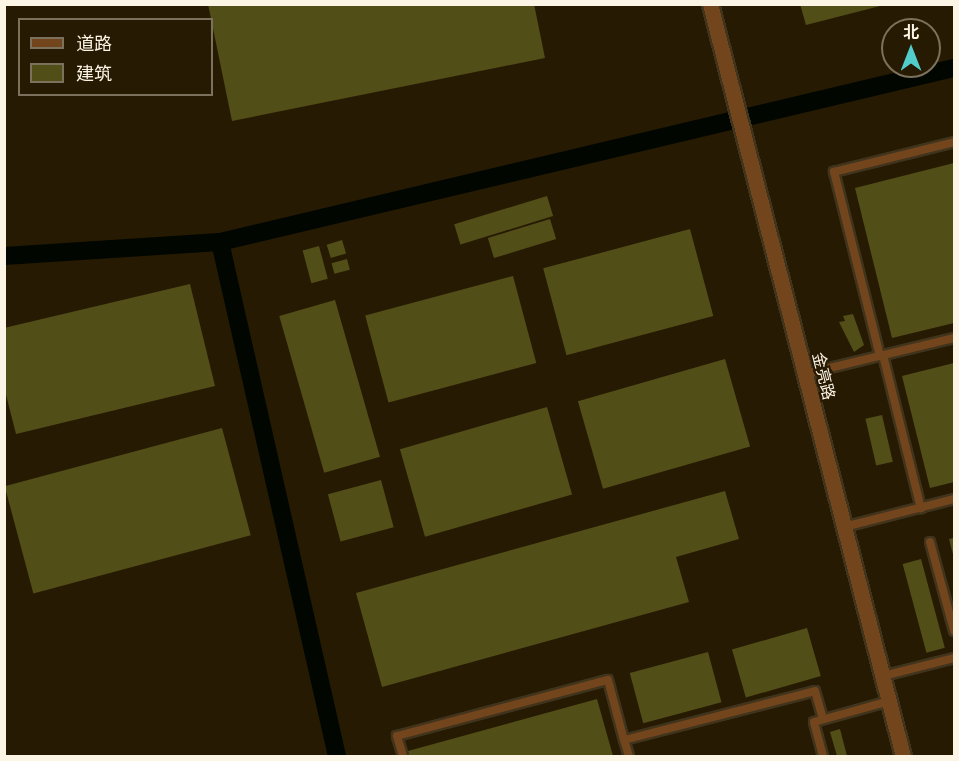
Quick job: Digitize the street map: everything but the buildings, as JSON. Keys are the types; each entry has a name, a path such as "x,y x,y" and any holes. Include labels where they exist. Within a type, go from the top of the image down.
{"street":[{"name":"金亮路","path":"710,4 903,756"}],"lane":[{"path":"921,508 834,172 954,142"},
{"path":"805,374 954,338"},
{"path":"844,527 954,499"},
{"path":"930,542 954,631"},
{"path":"883,676 954,658"},
{"path":"402,756 397,736 608,680 629,756"},
{"path":"624,740 815,691 823,719"},
{"path":"824,756 814,722 889,701"}],"waterway":[{"path":"4,256 220,242 954,68"},
{"path":"220,242 337,756"}]}
